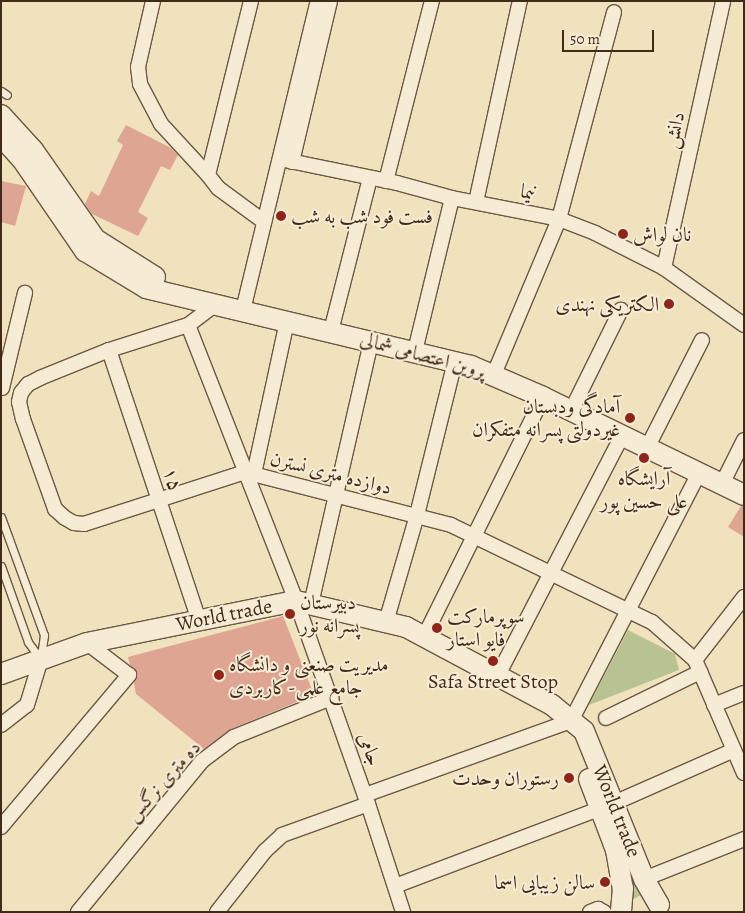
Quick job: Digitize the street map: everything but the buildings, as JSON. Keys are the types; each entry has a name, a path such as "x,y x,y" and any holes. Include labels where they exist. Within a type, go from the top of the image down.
{"main road":[{"path":"1,115 33,150 95,239 155,277 170,293"},
{"name":"پروین اعتصامی شمالی","path":"1,136 22,159 85,251 146,288 455,361 494,374 744,495"},
{"name":"World trade","path":"3,675 87,643 199,620 303,603 406,627 552,704 570,720 573,737 607,806 623,847 663,908"},
{"name":"World trade","path":"622,912 623,847"},
{"path":"622,912 633,904 642,901 663,908"}],"street":[{"path":"153,1 138,67 140,84 161,124 218,188 263,221"},
{"path":"208,175 252,1"},
{"path":"286,160 318,1"},
{"path":"243,310 263,221 286,160 330,1"},
{"path":"386,181 432,1"},
{"path":"476,202 520,1"},
{"name":"دانش","path":"664,268 723,1"},
{"path":"494,374 559,219 614,12"},
{"name":"نیما","path":"286,160 386,181 452,198 559,219 595,233 664,268 744,325"},
{"path":"331,331 370,178"},
{"path":"414,351 452,198"},
{"path":"25,293 2,388 21,393 28,384 34,381 109,350 188,325 216,304"},
{"path":"571,411 620,310"},
{"path":"250,473 286,321"},
{"name":"جامی","path":"188,325 303,603 331,698 367,799 395,886 401,911"},
{"path":"647,448 702,340"},
{"path":"303,603 336,495 371,341"},
{"name":"۱۵","path":"109,350 199,620"},
{"path":"386,622 417,515 455,361"},
{"name":"دوازده متری نسترن","path":"21,393 19,402 23,419 55,510 74,523 84,524 250,473 452,525 553,572 652,622 698,666"},
{"path":"424,637 543,397"},
{"path":"498,675 622,436"},
{"path":"722,484 744,440"},
{"path":"217,912 265,850 282,835 367,799 570,720 699,473"},
{"path":"606,718 698,666 744,597"},
{"path":"1,827 129,675 87,643"},
{"path":"1,725 27,705 41,659"},
{"path":"698,666 744,774"},
{"path":"714,705 744,693"},
{"name":"ده متری نرگس","path":"78,912 202,761 234,738 331,698"},
{"path":"395,886 607,806 734,750"},
{"path":"644,879 744,839"},
{"path":"590,912 598,909 604,912"}],"lane":[{"path":"1,517 44,635 41,659"},
{"path":"1,566 28,642 41,659"}],"green space":[{"path":"628,630 675,654 679,670 589,705"},
{"path":"628,854 648,897 639,896 627,903"}],"place":[{"name":"فست فود شب به شب","path":"281,216"},
{"name":"نان لواش","path":"623,234"},
{"name":"الکتریکی نهندی","path":"669,304"},
{"name":"آمادگی ودبستان غیردولتی پسرانه متفکران","path":"630,418"},
{"name":"آرایشگاه علی حسین پور","path":"644,458"},
{"name":"دبیرستان پسرانه نور","path":"290,614"},
{"name":"سوپرمارکت فایو استار","path":"437,628"},
{"name":"Safa Street Stop","path":"493,661"},
{"name":"مدیریت صنعنی و دانشگاه جامع علمی-کاربردی","path":"219,675"},
{"name":"رستوران وحدت","path":"569,778"},
{"name":"سالن زیبایی اسما","path":"605,882"}]}
